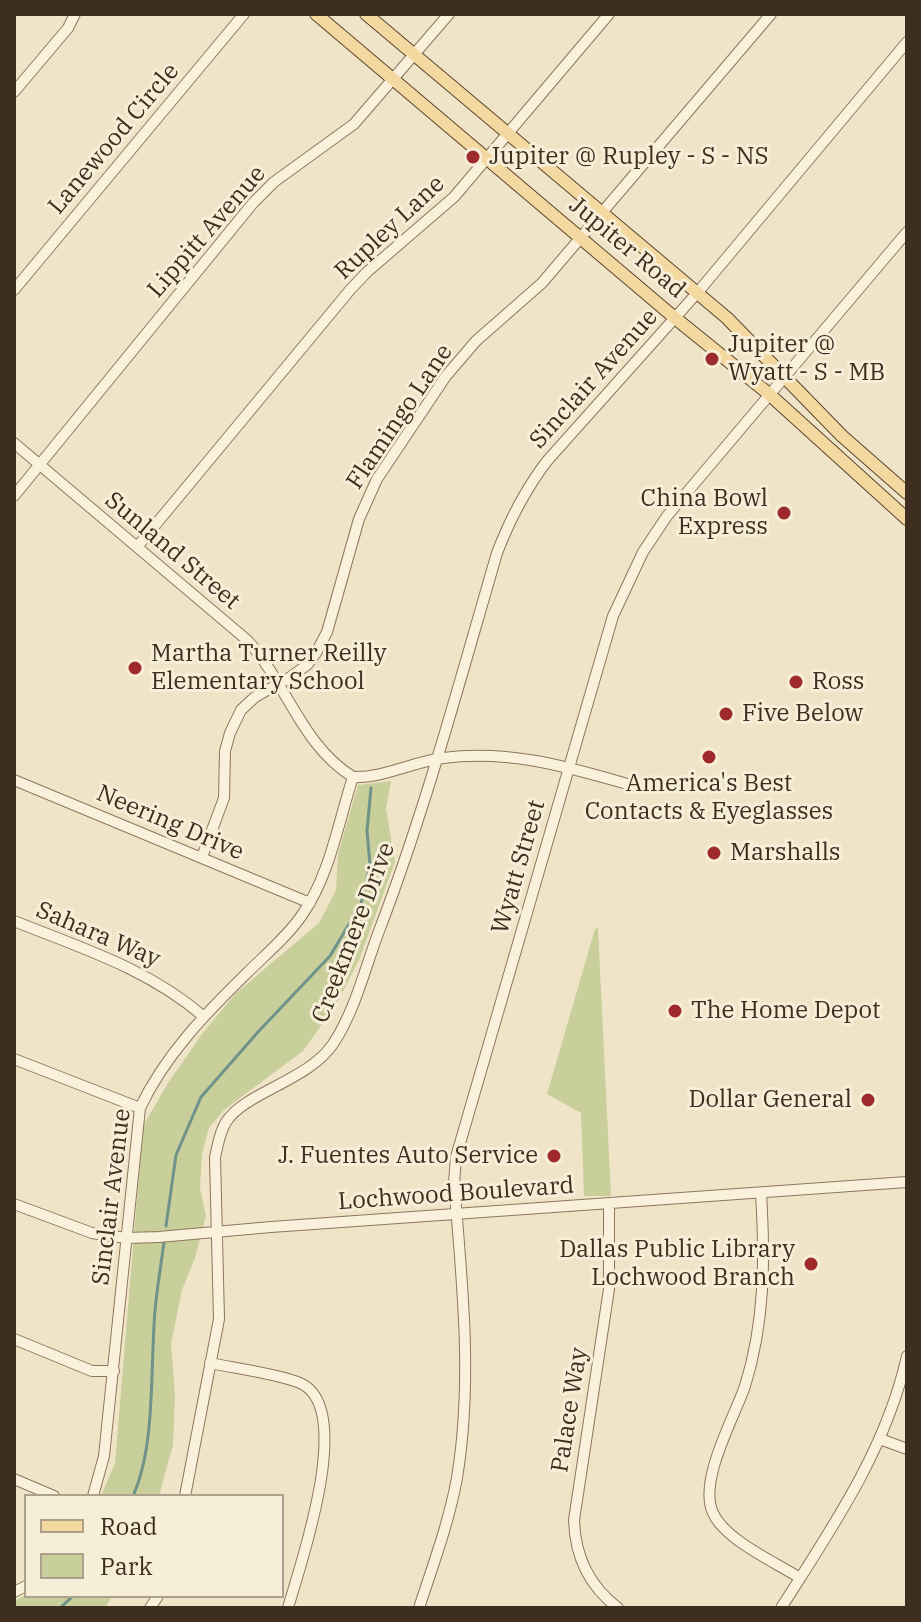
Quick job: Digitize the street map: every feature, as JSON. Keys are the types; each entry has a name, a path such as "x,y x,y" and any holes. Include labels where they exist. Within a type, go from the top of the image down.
{"main road":[{"name":"Jupiter Road","path":"316,14 769,394 907,519"},
{"path":"366,14 414,55"},
{"name":"Jupiter Road","path":"414,55 698,292 831,425 907,493"},
{"path":"860,477 869,460"}],"street":[{"path":"14,92 68,28 75,14"},
{"name":"Lanewood Circle","path":"14,290 244,14"},
{"name":"Lippitt Avenue","path":"14,496 253,203 274,182 354,124 449,14"},
{"name":"Rupley Lane","path":"137,547 350,290 433,218 488,160 609,14"},
{"name":"Flamingo Lane","path":"202,857 224,798 225,751 241,710 255,697 307,665 316,653 327,632 359,519 377,479 446,376 476,341 527,298 582,238 771,14"},
{"name":"Sinclair Avenue","path":"437,759 497,553 527,487 569,434 698,292 907,42"},
{"name":"Wyatt Street","path":"419,1608 457,1479 466,1396 454,1183 464,1126 613,616 643,552 667,516 907,232"},
{"name":"Sunland Street","path":"14,443 249,642 314,741 328,758 353,777"},
{"path":"353,777 376,776 405,766 470,754 508,756 569,767 631,785"},
{"name":"Creekmere Drive","path":"185,1494 219,1319 215,1157 220,1133 237,1110 310,1067 332,1045 350,1010 399,879 437,759"},
{"name":"Sinclair Avenue","path":"94,1494 104,1456 140,1108 169,1060 203,1016 288,932 310,903 324,874 353,777"},
{"name":"Neering Drive","path":"14,780 310,903"},
{"name":"Sahara Way","path":"14,921 139,972 166,987 203,1016"},
{"path":"14,1059 140,1108"},
{"name":"Lochwood Boulevard","path":"14,1204 65,1225 126,1238 907,1182"},
{"path":"761,1193 765,1265 759,1327 747,1378 714,1468 709,1497 712,1512 729,1534 800,1578"},
{"name":"Palace Way","path":"609,1204 609,1289 574,1520 574,1542 580,1562 591,1581 618,1608"},
{"path":"14,1339 92,1371 114,1371"},
{"path":"781,1608 852,1495 880,1439 895,1401 907,1356"},
{"path":"210,1363 301,1383 320,1404 324,1417 318,1499 288,1608"},
{"path":"880,1439 907,1449"},
{"path":"14,1479 49,1494"}],"green space":[{"path":"391,781 386,809 395,862 359,960 337,1003 303,1051 224,1110 209,1128 202,1154 200,1188 206,1216 195,1258 182,1290 171,1344 175,1394 173,1445 160,1494 102,1494 115,1463 143,1126 202,1034 235,994 319,923 336,890 338,854 358,785"},
{"path":"598,928 611,1196 584,1196 581,1113 547,1094 595,929"},
{"path":"24,1596 111,1598 105,1608 14,1608 14,1601"}],"waterway":[{"path":"166,1226 176,1155 201,1097 330,956 361,904 370,865 367,831 371,788"},
{"path":"134,1494 149,1430 155,1311 164,1242"},
{"path":"60,1608 71,1598"}],"place":[{"name":"Jupiter @ Rupley - S - NS","path":"473,157"},
{"name":"Jupiter @ Wyatt - S - MB","path":"712,359"},
{"name":"China Bowl Express","path":"784,513"},
{"name":"Martha Turner Reilly Elementary School","path":"135,668"},
{"name":"Ross","path":"796,682"},
{"name":"Five Below","path":"726,714"},
{"name":"America's Best Contacts & Eyeglasses","path":"709,757"},
{"name":"Marshalls","path":"714,853"},
{"name":"The Home Depot","path":"675,1011"},
{"name":"Dollar General","path":"868,1100"},
{"name":"J. Fuentes Auto Service","path":"554,1156"},
{"name":"Dallas Public Library Lochwood Branch","path":"811,1264"}]}
